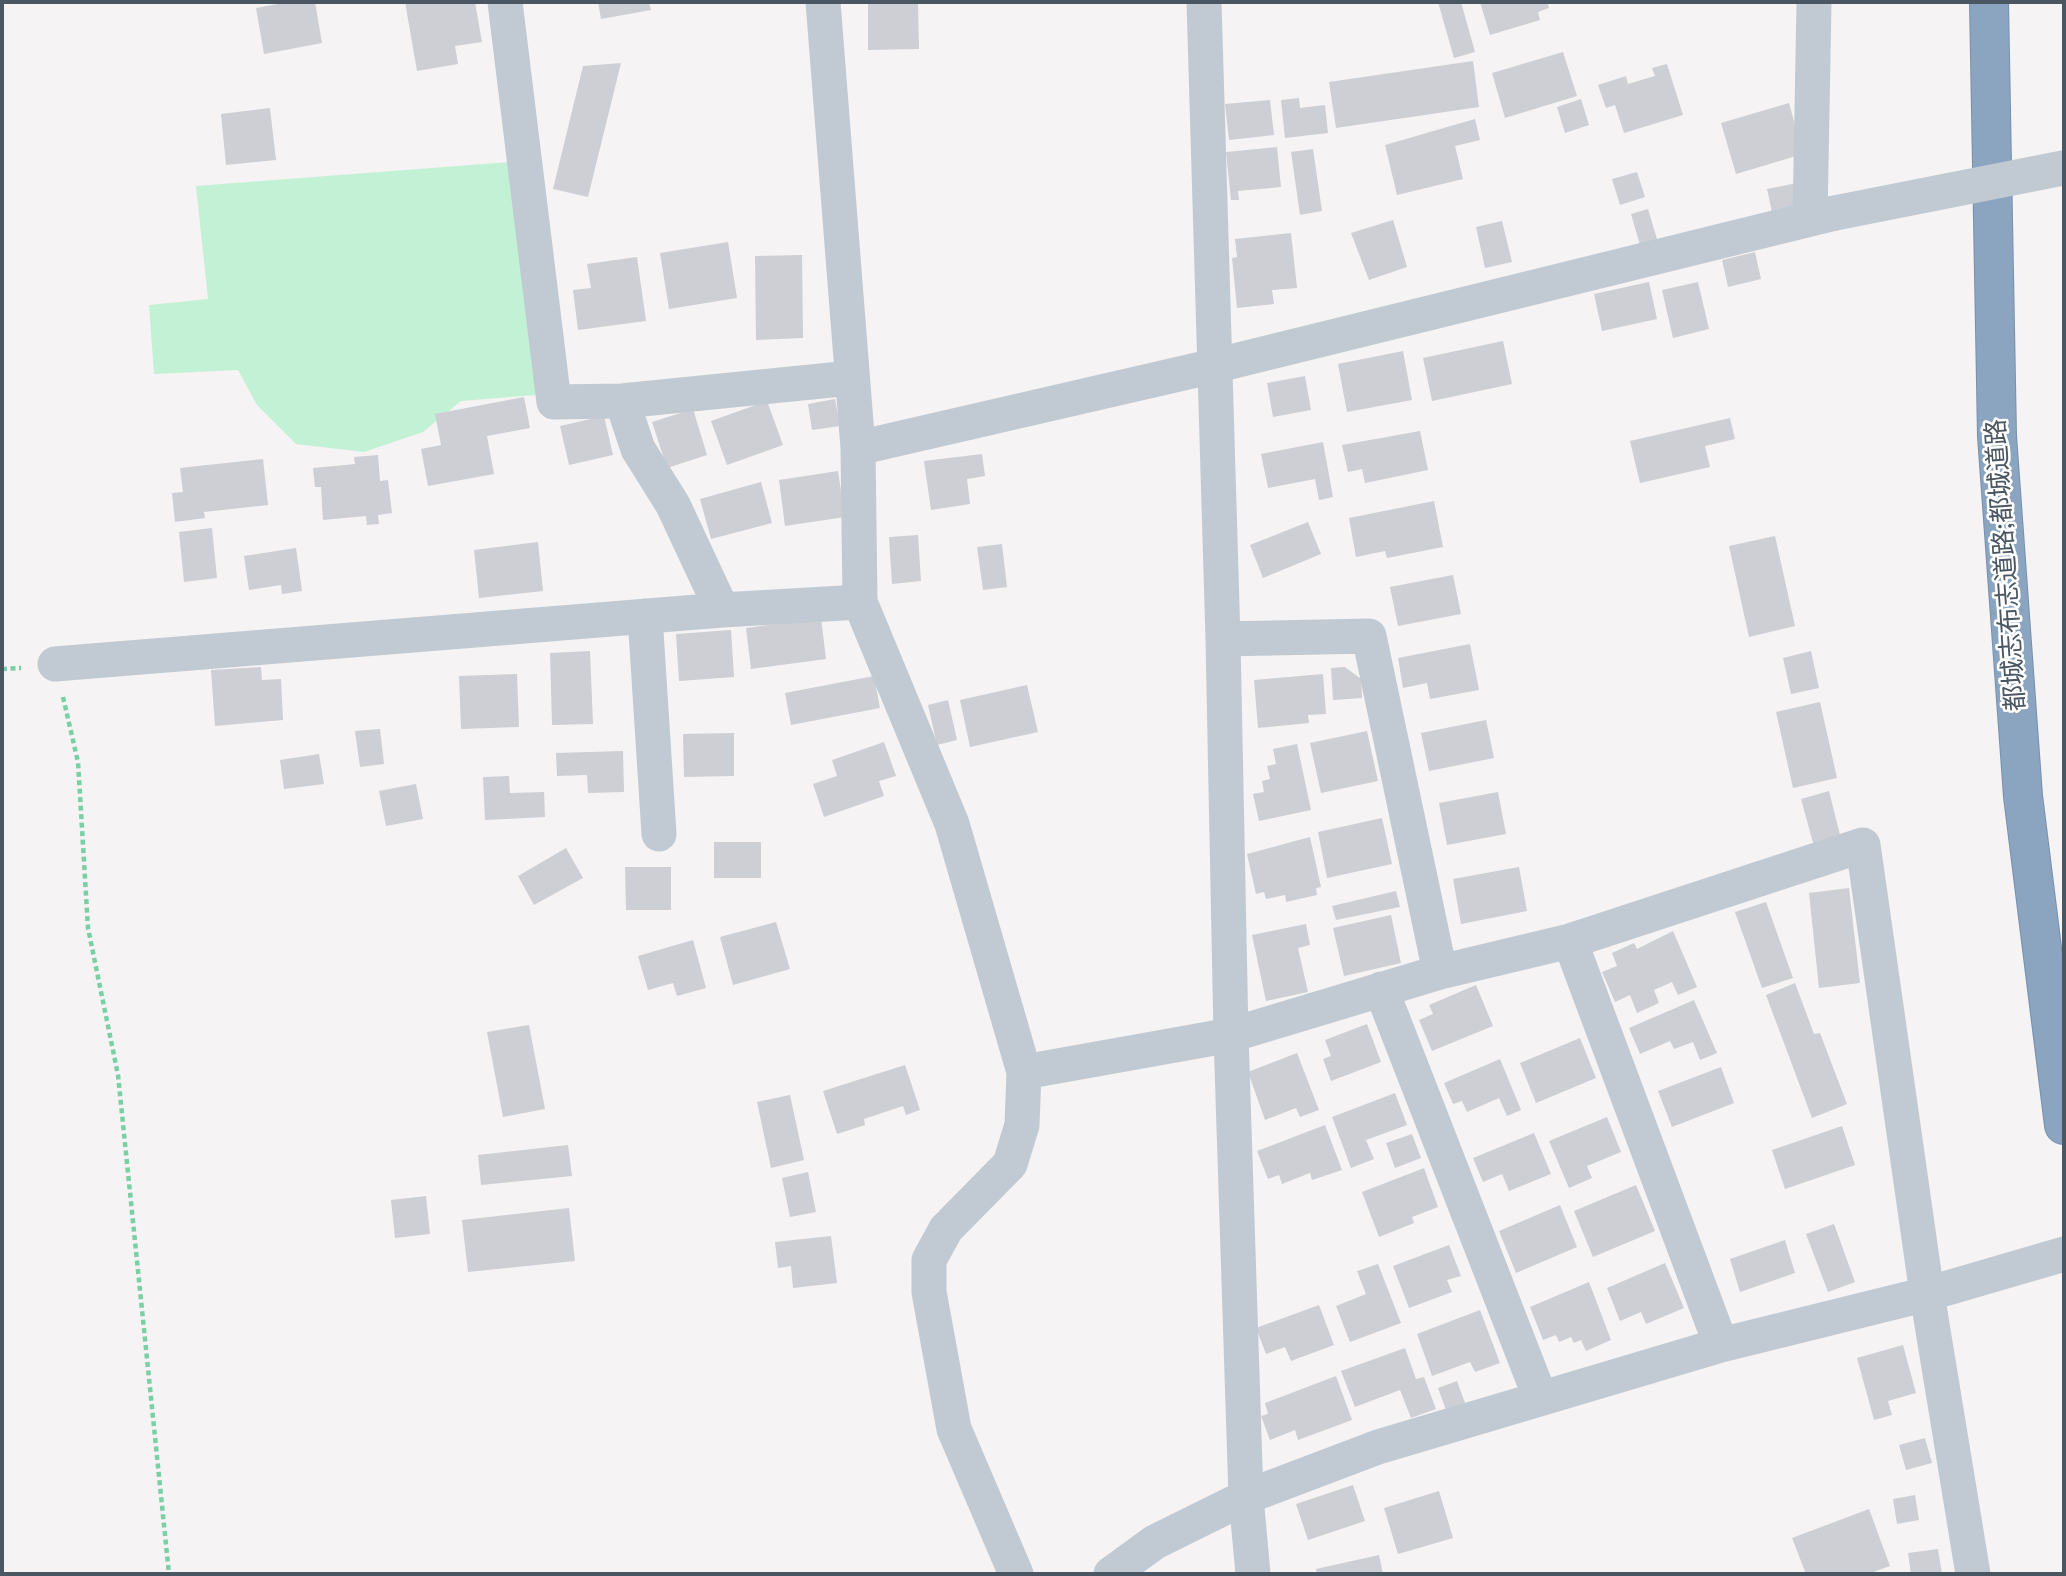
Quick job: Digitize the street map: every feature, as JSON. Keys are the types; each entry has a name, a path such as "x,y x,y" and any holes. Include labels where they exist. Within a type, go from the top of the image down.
{"highway":[{"name":"都城志布志道路;都城道路","path":"1989,2 1997,436 2023,796 2064,1125"}],"street":[{"path":"505,2 554,402 622,401 850,378"},
{"path":"823,2 850,378 858,448 860,602 952,824 1024,1072 1022,1125 1010,1164 946,1229 929,1260 929,1292 954,1429 1016,1574"},
{"path":"1204,2 1223,639 1231,1035 1246,1497 1253,1574"},
{"path":"1814,2 1822,216"},
{"path":"858,448 1214,366 1822,216 2064,167"},
{"path":"622,401 638,449 673,505 722,610"},
{"path":"55,664 722,610 860,602"},
{"path":"645,616 659,834"},
{"path":"1223,639 1369,636 1440,972"},
{"path":"1024,1072 1231,1035 1440,972 1570,941 1863,845 1940,1291 1973,1574"},
{"path":"1570,941 1721,1345"},
{"path":"1381,989 1540,1397"},
{"path":"1111,1574 1155,1542 1246,1497 1378,1447 1721,1345 1940,1291 2064,1254"}],"path":[{"path":"55,664 78,762 88,928 118,1075 169,1574"}],"green space":[{"path":"510,162 548,394 461,401 423,432 364,452 296,444 257,405 238,370 154,374 149,305 208,299 196,186"}],"building":[{"path":"289,2 315,2 322,43 264,54 256,8"},
{"path":"405,2 475,2 482,42 455,46 458,64 417,71"},
{"path":"598,2 649,2 651,10 601,19"},
{"path":"868,2 918,2 919,49 868,50"},
{"path":"1438,2 1461,2 1475,52 1454,58"},
{"path":"1480,2 1547,2 1549,8 1538,12 1540,20 1490,35"},
{"path":"1563,52 1577,96 1505,118 1492,73"},
{"path":"1473,61 1479,107 1336,128 1329,82"},
{"path":"621,63 588,197 553,189 583,66"},
{"path":"1667,64 1683,115 1624,133 1615,105 1606,108 1598,85 1626,76 1628,84 1655,76 1652,68"},
{"path":"1299,98 1300,108 1325,105 1328,133 1285,138 1281,100"},
{"path":"1581,99 1589,125 1565,133 1557,107"},
{"path":"1270,100 1274,135 1229,140 1225,104"},
{"path":"1789,103 1803,154 1736,174 1721,123"},
{"path":"270,108 276,160 226,165 221,114"},
{"path":"1475,119 1480,140 1455,146 1463,179 1397,195 1385,145"},
{"path":"1277,147 1281,187 1238,191 1239,200 1231,200 1226,152"},
{"path":"1313,149 1322,211 1300,215 1291,152"},
{"path":"1637,172 1645,197 1620,205 1612,179"},
{"path":"1797,183 1802,206 1772,212 1767,189"},
{"path":"1648,209 1657,239 1640,245 1631,214"},
{"path":"1393,220 1407,267 1369,280 1351,233"},
{"path":"1502,221 1512,262 1485,268 1476,227"},
{"path":"1291,233 1297,288 1272,290 1274,304 1237,308 1232,258 1237,257 1235,239"},
{"path":"728,242 737,298 669,309 660,253"},
{"path":"1755,252 1761,279 1728,287 1722,260"},
{"path":"802,255 803,338 756,340 755,256"},
{"path":"637,257 646,321 578,330 573,290 591,288 587,264"},
{"path":"1649,282 1657,319 1602,331 1594,294"},
{"path":"1698,282 1709,329 1673,338 1662,290"},
{"path":"1503,341 1512,384 1432,401 1423,358"},
{"path":"1403,351 1412,400 1347,412 1338,364"},
{"path":"1305,376 1311,410 1273,417 1267,383"},
{"path":"524,397 530,428 487,436 494,474 428,486 421,449 441,445 435,414"},
{"path":"835,399 840,426 812,430 808,404"},
{"path":"767,401 783,445 727,465 711,421"},
{"path":"693,409 707,455 667,468 652,422"},
{"path":"604,416 613,455 569,465 560,426"},
{"path":"1730,418 1735,439 1705,446 1710,467 1640,483 1630,441"},
{"path":"1420,431 1428,470 1365,483 1362,469 1348,472 1342,445"},
{"path":"1323,442 1333,497 1319,500 1315,479 1268,488 1261,454"},
{"path":"982,454 985,476 967,479 970,504 931,510 924,461"},
{"path":"378,455 380,481 388,480 392,513 378,515 379,524 367,525 366,516 323,520 321,487 315,487 313,468 355,464 354,457"},
{"path":"263,459 268,505 204,512 205,518 175,522 172,493 183,492 180,468"},
{"path":"838,471 845,517 785,526 779,480"},
{"path":"761,482 772,523 711,539 700,499"},
{"path":"1434,501 1443,547 1387,558 1385,551 1356,557 1349,518"},
{"path":"1308,522 1321,554 1263,578 1250,545"},
{"path":"212,528 217,578 184,582 179,532"},
{"path":"918,535 921,581 892,584 889,537"},
{"path":"1775,536 1795,626 1749,637 1729,546"},
{"path":"538,542 543,591 479,598 474,550"},
{"path":"1002,544 1007,587 983,590 977,547"},
{"path":"296,548 302,591 282,594 281,585 249,590 244,556"},
{"path":"1453,575 1461,614 1398,626 1390,587"},
{"path":"821,618 826,659 751,669 746,628"},
{"path":"731,630 734,677 679,681 676,634"},
{"path":"1470,644 1479,690 1430,699 1427,683 1403,688 1398,658"},
{"path":"590,651 593,724 552,725 550,653"},
{"path":"1811,651 1819,688 1791,694 1783,658"},
{"path":"261,667 262,680 281,679 283,720 215,726 211,670"},
{"path":"1345,667 1361,679 1362,698 1333,700 1331,668"},
{"path":"517,674 519,727 461,729 459,676"},
{"path":"1323,674 1326,714 1308,715 1309,723 1258,728 1254,680"},
{"path":"874,676 880,708 791,725 785,693"},
{"path":"1027,685 1038,732 970,747 960,700"},
{"path":"948,700 957,740 937,745 928,705"},
{"path":"1820,702 1837,778 1793,788 1776,712"},
{"path":"1486,720 1494,758 1429,771 1421,733"},
{"path":"380,729 384,764 360,767 355,731"},
{"path":"1367,731 1378,781 1321,793 1310,743"},
{"path":"734,733 734,776 684,777 683,734"},
{"path":"884,742 896,776 879,781 884,796 824,817 813,784 837,776 832,760"},
{"path":"1297,744 1311,810 1259,821 1253,794 1264,792 1262,781 1270,779 1267,766 1276,764 1273,749"},
{"path":"623,751 624,792 588,793 587,775 557,776 556,753"},
{"path":"319,754 324,784 284,789 280,760"},
{"path":"509,776 510,793 544,792 545,817 485,820 483,777"},
{"path":"416,784 423,819 386,826 379,791"},
{"path":"1829,791 1842,843 1815,850 1801,799"},
{"path":"1498,792 1506,834 1447,845 1439,803"},
{"path":"1382,818 1392,864 1327,878 1318,832"},
{"path":"1310,837 1321,887 1316,888 1317,895 1286,902 1285,895 1266,899 1264,892 1256,894 1247,854"},
{"path":"714,842 761,842 761,878 714,878"},
{"path":"566,848 583,878 534,905 518,876"},
{"path":"625,867 671,867 671,910 626,910"},
{"path":"1519,867 1527,911 1461,924 1453,879"},
{"path":"1849,888 1860,983 1819,988 1809,893"},
{"path":"1396,891 1400,907 1336,920 1332,906"},
{"path":"1766,902 1793,978 1762,988 1735,912"},
{"path":"1391,915 1401,963 1344,976 1333,928"},
{"path":"776,922 790,969 733,985 720,937"},
{"path":"1306,924 1310,945 1298,948 1308,992 1266,1001 1252,935"},
{"path":"1673,931 1697,987 1678,995 1672,982 1654,990 1659,1003 1637,1013 1630,995 1615,1002 1602,972 1617,966 1612,953 1634,943 1637,949"},
{"path":"693,940 706,988 677,996 673,983 648,990 638,956"},
{"path":"1795,983 1814,1034 1820,1033 1847,1104 1812,1118 1766,995"},
{"path":"1476,985 1493,1026 1432,1051 1419,1020 1433,1014 1429,1005"},
{"path":"1694,1000 1717,1053 1700,1060 1693,1042 1674,1049 1670,1041 1640,1054 1629,1028"},
{"path":"1367,1024 1381,1062 1331,1081 1323,1059 1331,1056 1325,1040"},
{"path":"529,1025 545,1109 503,1117 487,1032"},
{"path":"1580,1038 1596,1078 1536,1103 1520,1063"},
{"path":"1297,1053 1319,1110 1300,1117 1296,1108 1265,1120 1248,1072"},
{"path":"1500,1059 1521,1110 1507,1116 1499,1098 1467,1112 1462,1101 1453,1104 1444,1083"},
{"path":"905,1065 920,1110 906,1115 903,1106 864,1119 865,1125 837,1134 823,1091"},
{"path":"1721,1067 1734,1103 1672,1127 1658,1091"},
{"path":"1395,1093 1407,1125 1366,1140 1374,1159 1351,1168 1332,1117"},
{"path":"790,1095 804,1160 771,1168 757,1102"},
{"path":"1607,1117 1621,1152 1587,1166 1592,1178 1569,1188 1549,1141"},
{"path":"1325,1125 1342,1170 1312,1180 1310,1173 1282,1184 1279,1175 1268,1179 1257,1151"},
{"path":"1842,1126 1855,1165 1785,1189 1772,1150"},
{"path":"1534,1133 1551,1174 1509,1191 1502,1174 1483,1182 1473,1158"},
{"path":"1412,1134 1421,1158 1395,1168 1386,1143"},
{"path":"568,1145 572,1176 481,1185 478,1155"},
{"path":"1424,1168 1438,1207 1412,1217 1414,1223 1379,1237 1362,1192"},
{"path":"808,1172 816,1212 790,1217 782,1178"},
{"path":"1636,1185 1655,1231 1593,1257 1574,1211"},
{"path":"426,1196 430,1234 395,1238 391,1200"},
{"path":"1560,1205 1577,1247 1516,1273 1499,1231"},
{"path":"569,1208 575,1261 468,1272 462,1220"},
{"path":"1834,1224 1855,1282 1828,1292 1806,1234"},
{"path":"831,1236 837,1283 793,1288 791,1266 778,1268 775,1242"},
{"path":"1785,1240 1795,1273 1740,1292 1730,1259"},
{"path":"1449,1245 1461,1276 1447,1280 1452,1292 1409,1308 1393,1266"},
{"path":"1665,1263 1684,1308 1646,1324 1641,1312 1620,1321 1607,1288"},
{"path":"1378,1264 1401,1323 1350,1342 1336,1306 1366,1294 1357,1271"},
{"path":"1589,1282 1611,1340 1586,1351 1581,1340 1574,1343 1571,1337 1559,1342 1556,1335 1543,1340 1530,1307"},
{"path":"1319,1305 1334,1345 1291,1361 1285,1347 1266,1354 1256,1328"},
{"path":"1480,1310 1500,1363 1475,1372 1470,1362 1432,1376 1417,1334"},
{"path":"1903,1345 1916,1393 1888,1401 1892,1415 1874,1420 1857,1358"},
{"path":"1405,1348 1416,1379 1424,1377 1436,1409 1411,1418 1400,1390 1355,1407 1341,1371"},
{"path":"1336,1376 1352,1420 1298,1440 1295,1430 1270,1440 1261,1416 1268,1414 1265,1403"},
{"path":"1457,1381 1465,1403 1446,1410 1438,1388"},
{"path":"1925,1438 1932,1463 1906,1470 1899,1445"},
{"path":"1353,1485 1365,1521 1308,1540 1296,1504"},
{"path":"1439,1491 1453,1538 1398,1554 1384,1508"},
{"path":"1915,1495 1919,1520 1897,1524 1893,1499"},
{"path":"1869,1509 1890,1566 1868,1574 1806,1574 1792,1538"},
{"path":"1938,1549 1942,1574 1911,1574 1908,1553"},
{"path":"1379,1555 1383,1574 1317,1574 1316,1569"}]}
